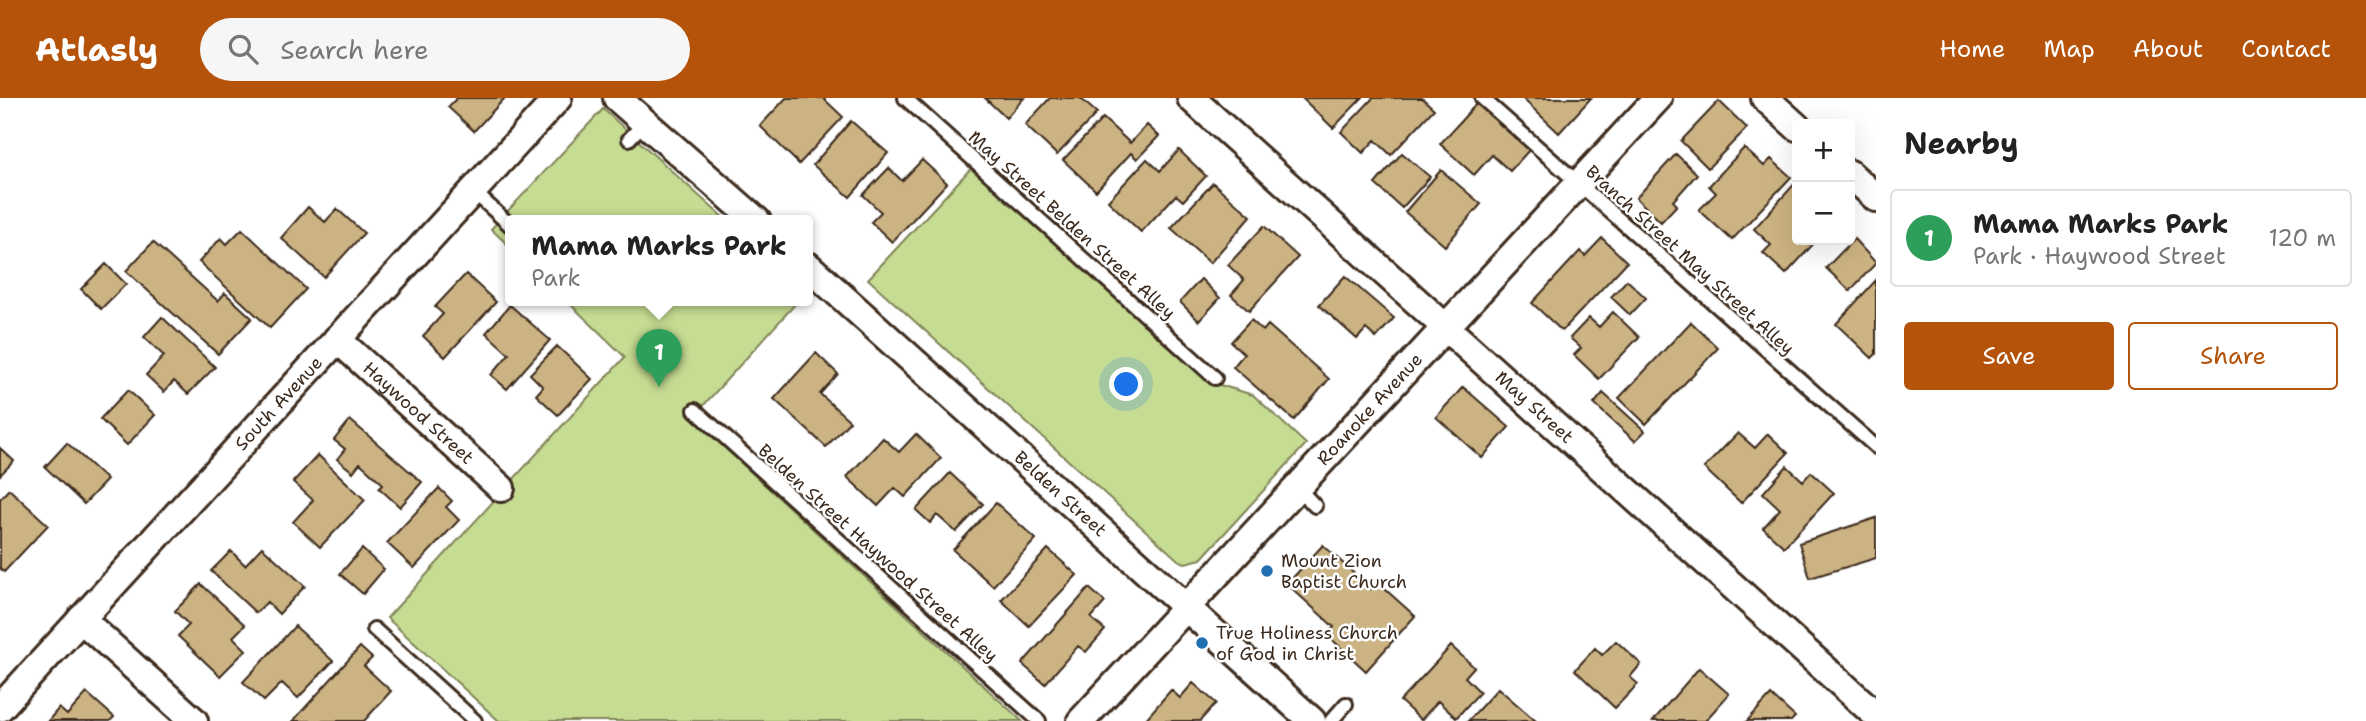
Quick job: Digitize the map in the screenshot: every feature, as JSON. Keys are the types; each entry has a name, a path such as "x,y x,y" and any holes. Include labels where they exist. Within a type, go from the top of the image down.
{"street":[{"name":"South Avenue","path":"0,708 558,98"},
{"path":"617,98 637,131 749,215"},
{"name":"May Street","path":"1191,98 1876,715"},
{"name":"Roanoke Avenue","path":"1081,721 1186,607 1306,497 1446,327 1658,98"},
{"path":"1765,98 1792,122"},
{"path":"1855,179 1876,198"},
{"name":"Belden Street","path":"813,271 1312,721"},
{"name":"Haywood Street","path":"337,339 501,488"},
{"path":"81,619 194,721"}],"lane":[{"name":"May Street Belden Street Alley","path":"905,98 1215,377"},
{"name":"Branch Street May Street Alley","path":"1482,98 1876,447"},
{"path":"473,191 505,220"},
{"name":"Belden Street Haywood Street Alley","path":"695,410 1039,721"},
{"path":"374,629 475,721"},
{"path":"1331,721 1346,704"}],"green space":[{"path":"603,109 720,215 505,215 505,242 491,229"},
{"path":"974,165 1210,382 1253,395 1306,444 1201,559 1185,563 1178,560 868,279"},
{"path":"572,306 793,306 692,418 1022,721 499,721 387,618 625,357"}],"building":[{"path":"457,98 505,98 474,131 448,107"},
{"path":"786,98 823,98 843,117 799,164 760,126"},
{"path":"985,98 1024,98 1006,118"},
{"path":"1050,98 1080,98 1097,113 1057,155 1025,125"},
{"path":"1302,98 1362,98 1333,128"},
{"path":"1373,98 1422,98 1434,109 1391,155 1375,140 1363,153 1341,132"},
{"path":"1522,98 1591,98 1559,133"},
{"path":"1719,101 1747,128 1708,168 1681,141"},
{"path":"1478,102 1530,149 1510,171 1492,155 1474,175 1440,144"},
{"path":"1103,118 1130,143 1147,125 1159,136 1137,159 1131,153 1096,191 1063,160"},
{"path":"851,121 888,153 850,197 813,165"},
{"path":"1744,148 1764,166 1771,159 1791,177 1732,240 1699,210 1716,193 1709,186"},
{"path":"1179,150 1206,176 1183,201 1176,195 1141,232 1108,201 1147,159 1160,171"},
{"path":"1402,153 1430,177 1402,208 1375,184"},
{"path":"1676,154 1697,174 1673,201 1677,205 1661,222 1636,198"},
{"path":"922,160 947,183 892,242 871,222 881,212 863,195 889,168 902,181"},
{"path":"1441,170 1481,204 1445,246 1405,212"},
{"path":"1213,183 1251,216 1210,263 1171,228"},
{"path":"1792,187 1792,245 1812,245 1786,274 1763,253 1771,245 1754,229"},
{"path":"308,207 325,222 337,209 364,233 324,277 281,238"},
{"path":"1264,226 1298,257 1249,311 1231,295 1244,280 1228,265"},
{"path":"242,229 306,289 270,328 199,262 221,238 227,244"},
{"path":"1602,238 1627,262 1562,331 1532,303 1580,251 1585,256"},
{"path":"1855,240 1876,263 1850,291 1826,268 1848,245 1855,245"},
{"path":"153,242 218,301 225,293 252,318 218,354 126,271"},
{"path":"106,264 126,284 101,309 81,289"},
{"path":"466,274 496,302 445,357 423,336 443,314 435,307"},
{"path":"1345,276 1394,318 1376,338 1366,329 1357,339 1319,305"},
{"path":"1201,279 1220,298 1199,321 1180,302"},
{"path":"1627,280 1646,298 1630,315 1611,297"},
{"path":"1876,280 1876,354 1872,358 1836,324"},
{"path":"511,306 550,340 507,389 491,375 509,354 486,333"},
{"path":"1613,312 1639,337 1599,379 1574,355 1581,348 1570,338 1589,318 1599,327"},
{"path":"162,317 215,367 188,394 174,381 164,392 146,375 164,356 144,337"},
{"path":"1251,320 1263,331 1268,325 1329,379 1294,420 1233,367 1244,354 1231,342"},
{"path":"1691,322 1718,348 1646,424 1619,398"},
{"path":"557,346 592,379 558,415 536,395 543,387 530,374"},
{"path":"816,353 838,374 820,394 850,421 826,447 774,399"},
{"path":"1463,387 1509,427 1482,458 1436,417"},
{"path":"128,390 155,415 127,445 100,419"},
{"path":"1603,393 1645,431 1635,441 1594,404"},
{"path":"350,420 422,482 400,507 379,488 383,484 360,463 353,472 337,459 345,449 334,440"},
{"path":"1738,433 1755,448 1768,434 1788,453 1741,503 1704,468"},
{"path":"916,434 941,458 905,497 895,488 878,506 847,477 883,438 899,452"},
{"path":"67,443 107,480 84,504 45,467"},
{"path":"0,448 14,461 0,475"},
{"path":"318,455 365,500 320,547 293,522 313,500 293,482"},
{"path":"1787,466 1803,481 1811,472 1834,493 1784,547 1763,528 1780,509 1763,493"},
{"path":"950,473 983,504 956,532 937,515 930,523 916,510"},
{"path":"439,488 452,501 446,507 459,520 414,568 387,543"},
{"path":"9,489 48,525 4,572 0,568 0,499"},
{"path":"996,503 1036,539 993,586 953,550"},
{"path":"1876,518 1876,558 1810,578 1799,543"},
{"path":"1323,545 1371,589 1377,582 1415,616 1366,671 1327,635 1334,627 1287,584"},
{"path":"262,547 305,586 279,614 267,602 256,613 211,571 231,551 245,565"},
{"path":"362,549 384,569 363,594 340,574"},
{"path":"1048,549 1077,575 1029,626 1001,600"},
{"path":"201,584 245,625 233,637 246,650 220,676 178,636 189,625 175,611"},
{"path":"1089,588 1105,602 1091,618 1105,630 1086,652 1078,646 1045,684 1022,664"},
{"path":"295,626 333,661 298,698 282,683 264,701 243,682"},
{"path":"1616,641 1641,664 1630,677 1638,684 1615,708 1575,670 1595,648 1602,655"},
{"path":"1451,646 1474,667 1465,677 1480,692 1456,718 1438,701 1421,720 1400,701"},
{"path":"360,647 372,658 364,666 391,691 364,721 293,721"},
{"path":"1699,668 1729,694 1705,721 1653,721"},
{"path":"1193,683 1216,703 1200,721 1144,721 1171,690 1180,698"},
{"path":"1498,688 1536,721 1468,721"},
{"path":"87,693 114,717 110,721 48,721 59,708 67,715"},
{"path":"1771,695 1795,717 1791,721 1747,721"}],"place":[{"name":"Mama Marks Park","path":"659,387"},
{"name":"Mount Zion Baptist Church","path":"1267,571"},
{"name":"True Holiness Church of God in Christ","path":"1202,643"}]}
